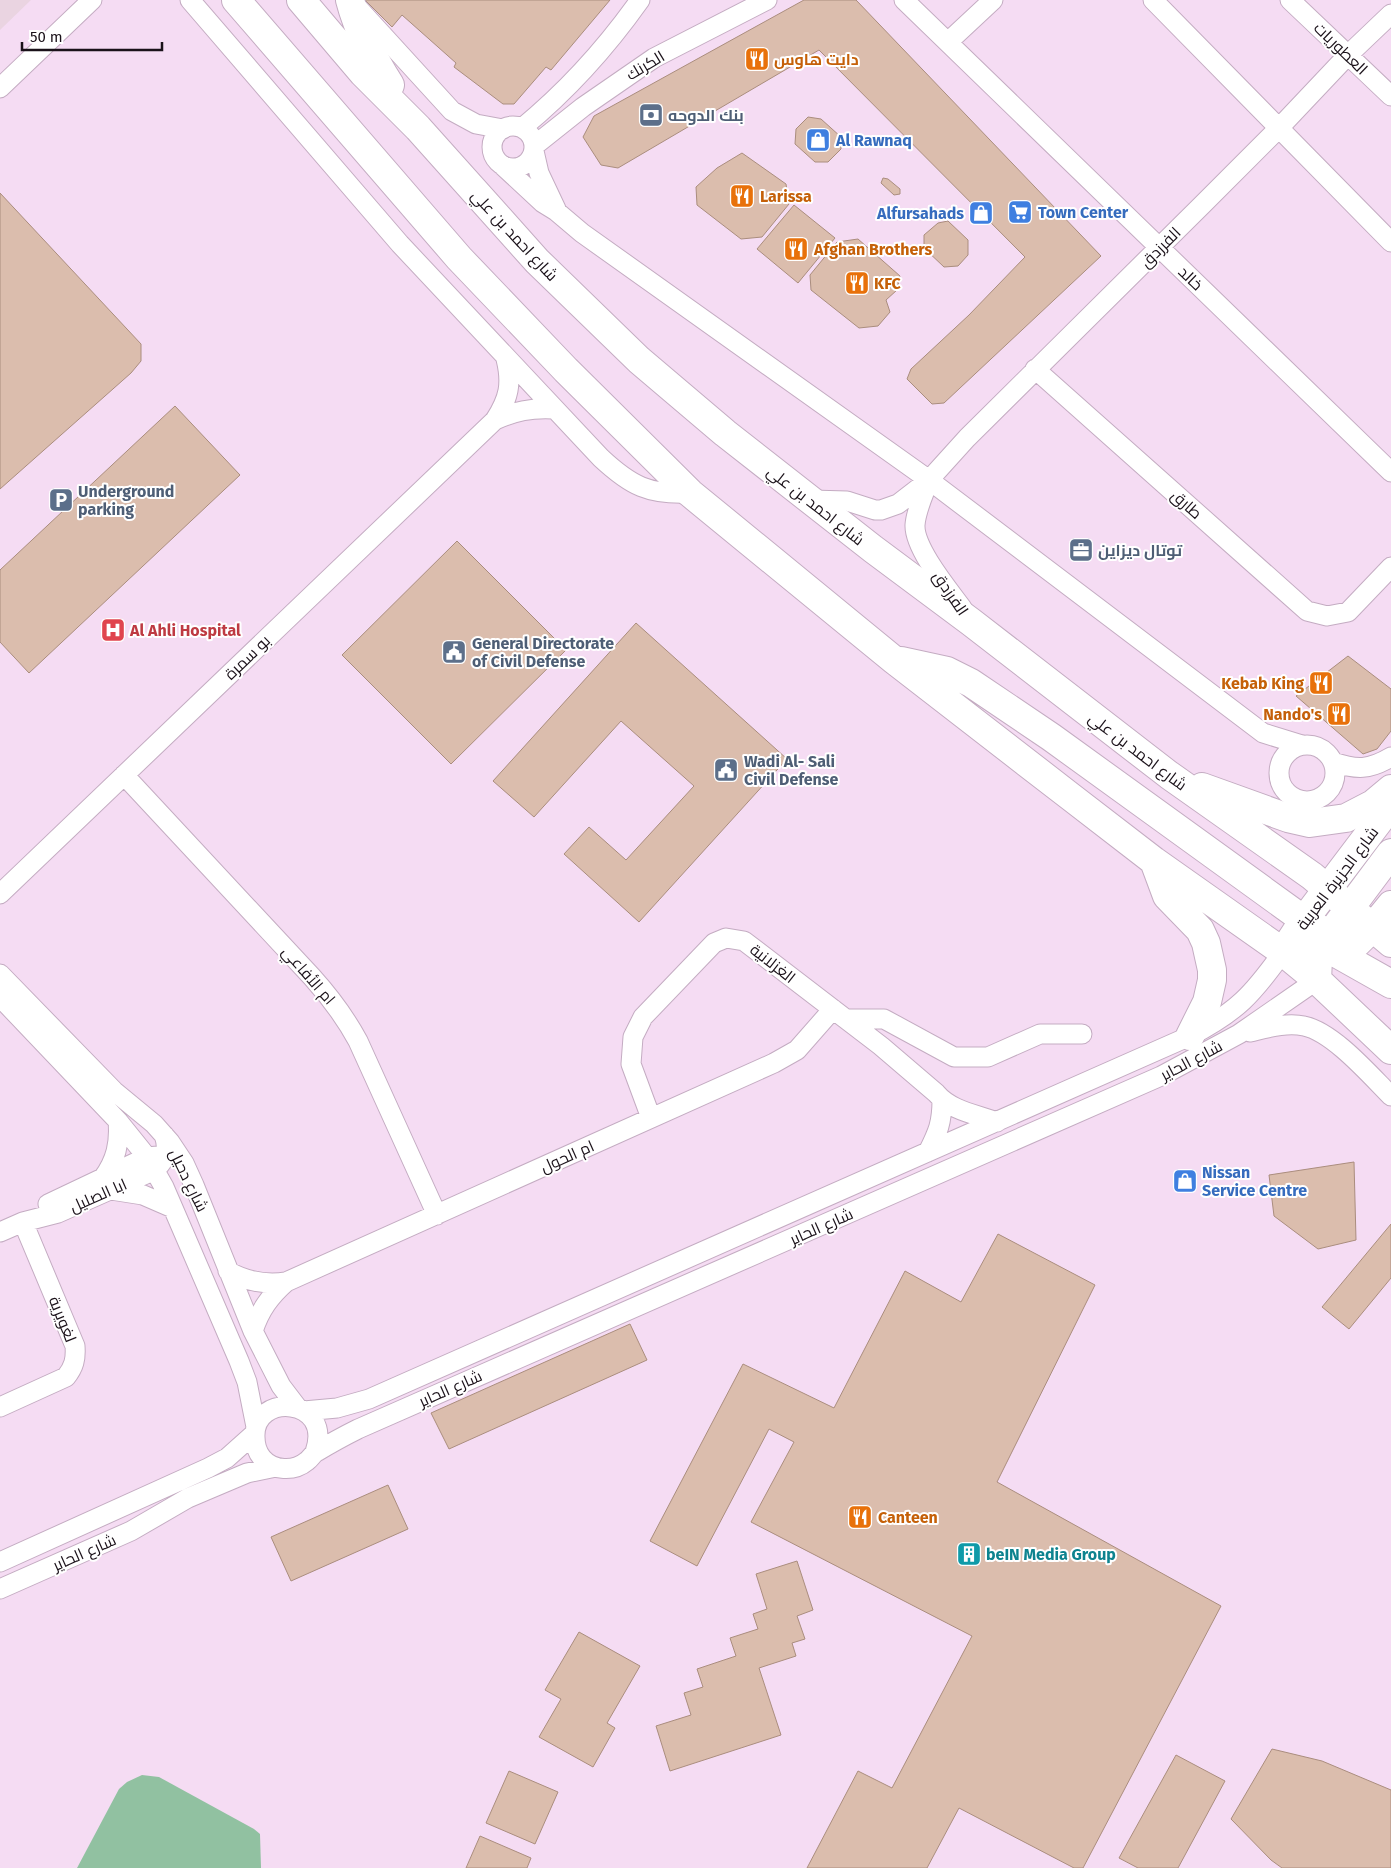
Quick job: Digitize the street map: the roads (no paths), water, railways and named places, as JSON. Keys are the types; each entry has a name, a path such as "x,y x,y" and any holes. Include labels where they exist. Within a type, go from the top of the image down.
{"main road":[{"path":"236,0 458,258 566,370 690,493 894,660 1154,861 1284,952 1317,980 1391,1050"},
{"name":"شارع احمد بن علي","path":"301,0 363,73 418,128 536,261 639,360 725,433 811,500 1168,776 1304,870 1382,935"},
{"path":"350,0 360,29 374,58 418,128"},
{"path":"894,660 947,671 971,683 1051,737 1304,920 1331,947 1391,984"},
{"path":"1168,776 1288,818 1310,823 1346,818 1373,804 1391,789"},
{"name":"شارع الجزيرة العربية","path":"1284,952 1304,920 1391,805"},
{"path":"1331,947 1350,908 1391,853"},
{"path":"1154,861 1167,896 1200,930 1206,944 1212,970 1212,980 1207,1002 1190,1036"},
{"path":"1317,980 1318,959 1338,938 1382,935 1391,905"},
{"path":"1284,952 1301,948 1331,947"}],"street":[{"path":"0,88 92,0"},
{"path":"190,0 400,244 601,458 618,474 642,488 671,494 690,493"},
{"path":"350,0 452,111 476,124 503,129 522,128 530,136 539,173 556,211"},
{"path":"522,128 571,85 605,46 640,0"},
{"name":"خالد","path":"904,0 1391,472"},
{"path":"948,42 993,0"},
{"path":"1153,0 1391,242"},
{"name":"العطوريات","path":"1290,0 1391,96"},
{"name":"الكرنك","path":"534,149 583,106 654,58 755,2"},
{"name":"الفرزدق","path":"811,500 847,501 875,510 881,510 898,504 929,480 967,438 1035,369 1159,248 1279,128 1348,55 1391,14"},
{"path":"503,129 494,140 492,146 493,153 501,164 543,203 556,211 582,233 929,480 1263,733 1302,745 1311,745 1327,753 1332,762 1334,777 1327,792 1320,797 1304,801 1288,794 1280,780 1281,763 1285,755 1302,745"},
{"path":"501,164 512,168 524,166 534,149"},
{"name":"بو سمرة","path":"1,895 495,420 504,406 509,391 510,374 506,359"},
{"name":"طارق","path":"1035,369 1308,611 1327,616 1348,612 1391,567"},
{"name":"بو سمرة","path":"495,420 513,412 533,408 553,409"},
{"name":"الفرزدق","path":"929,480 916,518 916,534 925,554 971,622"},
{"path":"1263,733 1281,763"},
{"path":"1332,762 1348,767 1363,768 1378,764 1391,757"},
{"name":"ام الأفاعي","path":"124,775 312,977 340,1011 358,1041 437,1215"},
{"name":"الغزلانية","path":"651,1118 631,1064 633,1037 643,1017 714,943 726,938 744,941 881,1046 942,1100 955,1108 997,1122"},
{"name":"شارع الحاير","path":"301,1409 337,1408 369,1399 1190,1036 1212,1025 1247,998 1260,985 1284,952"},
{"path":"0,964 3,984"},
{"name":"شارع الحاير","path":"315,1452 358,1429 1121,1095 1193,1060 1239,1034 1317,980"},
{"name":"شارع دحيل","path":"3,984 118,1121 156,1161 173,1208 247,1382 256,1430"},
{"name":"شارع دحيل","path":"3,984 114,1091 154,1124 184,1163 254,1331 281,1386 301,1409"},
{"path":"840,1014 884,1020 954,1058 988,1057 1040,1034 1082,1034"},
{"name":"ام الحول","path":"228,1271 250,1281 274,1284 286,1282 786,1057 840,1014"},
{"path":"1239,1034 1278,1026 1303,1025 1316,1030 1337,1044 1391,1096"},
{"path":"928,1152 942,1118 942,1100"},
{"path":"118,1121 118,1145 107,1184 143,1195 173,1208"},
{"path":"164,1135 166,1142 156,1161 184,1163"},
{"name":"ابا الصليل","path":"0,1232 23,1222 58,1213 107,1184 156,1161"},
{"name":"لغويرية","path":"0,1407 66,1378 73,1368 76,1357 75,1346 23,1222"},
{"name":"ام الحول","path":"254,1331 259,1314 269,1299 286,1282"},
{"path":"287,1406 301,1409 316,1425 318,1443 315,1452 300,1466 284,1469 276,1467 263,1459 256,1445 256,1430 261,1418 268,1411 277,1407 287,1406"},
{"name":"شارع الحاير","path":"0,1562 208,1468 227,1458 256,1430"},
{"name":"شارع الحاير","path":"0,1589 131,1531 188,1498 247,1473 276,1467"}],"place":[{"name":"دايت هاوس","path":"757,59"},
{"name":"بنك الدوحه","path":"651,115"},
{"name":"Al Rawnaq","path":"818,140"},
{"name":"Larissa","path":"742,196"},
{"name":"Town Center","path":"1020,212"},
{"name":"Alfursahads","path":"981,213"},
{"name":"Afghan Brothers","path":"796,249"},
{"name":"KFC","path":"857,283"},
{"name":"Underground parking","path":"61,500"},
{"name":"توتال ديزاين","path":"1081,550"},
{"name":"Al Ahli Hospital","path":"113,630"},
{"name":"General Directorate of Civil Defense","path":"454,652"},
{"name":"Kebab King","path":"1321,683"},
{"name":"Nando's","path":"1339,714"},
{"name":"Wadi Al- Sali Civil Defense","path":"726,770"},
{"name":"Nissan Service Centre","path":"1185,1181"},
{"name":"Canteen","path":"860,1517"},
{"name":"beIN Media Group","path":"969,1554"}]}
